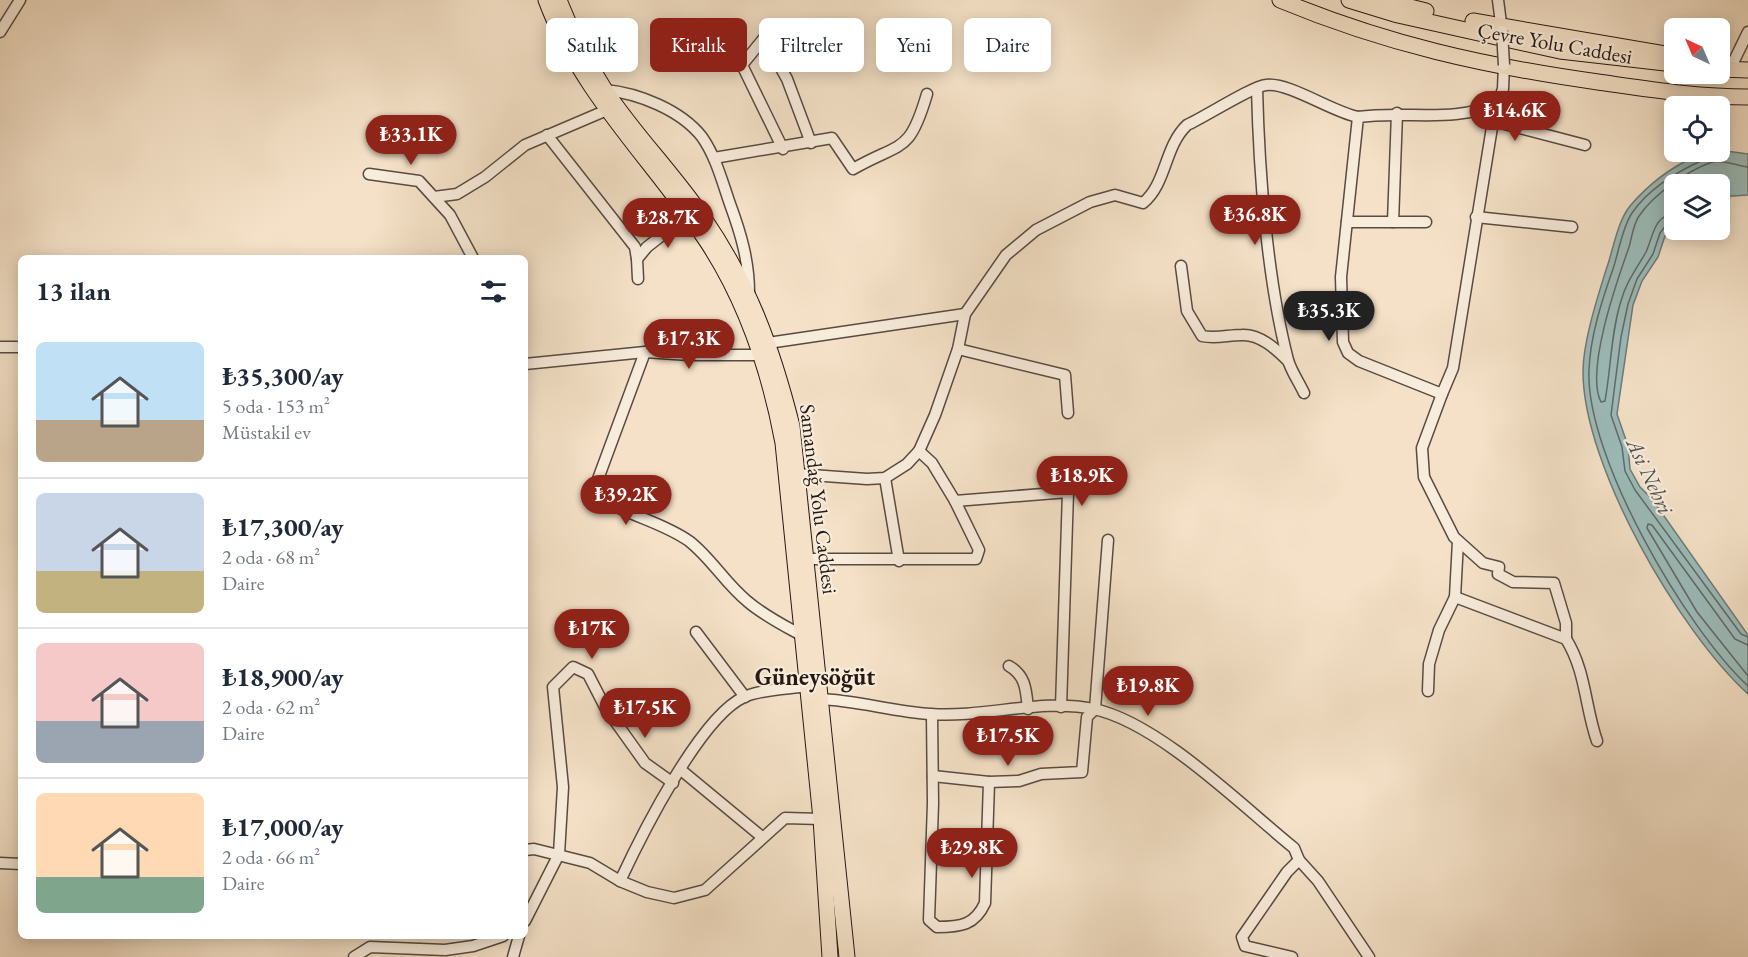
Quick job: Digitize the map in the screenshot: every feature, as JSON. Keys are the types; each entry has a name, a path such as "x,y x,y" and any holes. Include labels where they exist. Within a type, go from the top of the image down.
{"highway":[{"name":"Samandağ Yolu Caddesi","path":"546,0 571,53 607,110 688,215 727,275 765,349 783,443 821,819 830,957"},
{"name":"Samandağ Yolu Caddesi","path":"559,0 584,55 605,90 702,216 749,293 765,349 792,426 847,957"},
{"path":"1280,0 1343,26 1422,49 1504,67 1686,94 1748,95"},
{"name":"Çevre Yolu Caddesi","path":"1288,0 1396,33 1557,69 1748,95"},
{"name":"Çevre Yolu Caddesi","path":"1349,0 1398,15 1560,51 1664,63"},
{"path":"1382,0 1502,29 1664,54"},
{"path":"1730,69 1748,70"}],"street":[{"path":"0,32 20,0"},
{"path":"1498,0 1502,29 1503,89 1493,121 1476,217 1469,281 1453,368 1422,448 1421,462 1424,477 1458,541 1483,563 1499,567 1498,574 1513,582 1554,583 1566,623 1566,639 1575,653 1584,682 1591,724 1597,741"},
{"path":"1730,58 1748,32"},
{"path":"783,148 741,65 764,38 787,78 811,143"},
{"path":"797,474 867,479 885,478 907,464 919,451 935,415 958,349 964,314 985,282 1015,246 1036,231 1090,202 1115,195 1143,203 1156,193 1179,133 1187,125 1257,88 1275,85 1340,113 1358,117 1397,113 1450,116 1484,110 1498,103"},
{"path":"1257,88 1270,253 1288,360 1304,393"},
{"path":"605,90 624,92 658,105 686,122 701,136 714,158 746,251 749,293"},
{"path":"714,158 832,138 853,169 888,154 909,138 918,124 927,94"},
{"path":"434,197 457,194 484,177 525,145 607,110"},
{"path":"1393,222 1397,113"},
{"path":"1358,117 1341,277 1343,342 1348,353 1359,361 1442,394"},
{"path":"1493,121 1585,145"},
{"path":"548,135 635,247 638,279"},
{"path":"369,174 419,181 450,215 471,255"},
{"path":"637,259 647,247 688,215"},
{"path":"1476,217 1572,226"},
{"path":"1347,222 1426,222"},
{"path":"1181,266 1187,311 1202,336 1215,338 1246,334 1270,345 1288,360"},
{"path":"528,363 645,352 688,355 765,349 964,314"},
{"path":"0,347 18,347"},
{"path":"958,349 1065,375 1068,413"},
{"path":"645,352 598,478 599,495 614,507 651,519 688,541 703,552 746,601 801,636"},
{"path":"807,559 899,561 976,559 979,550 955,501 932,463 919,451"},
{"path":"885,478 899,561"},
{"path":"955,501 1068,492 1061,707"},
{"path":"933,776 989,782 1019,781 1041,774 1082,772 1087,717 1095,710 1108,540"},
{"path":"1428,691 1429,664 1439,630 1455,597 1458,541"},
{"path":"1455,597 1566,639"},
{"path":"696,632 745,697"},
{"path":"1009,666 1018,671 1025,681 1028,709"},
{"path":"528,915 559,854 563,787 553,687 573,667 588,674 605,707 645,763 673,783"},
{"path":"620,881 646,825 722,711 745,697 807,686"},
{"path":"819,699 844,699 932,715 1061,707 1095,710 1136,726 1170,746 1294,848 1299,860 1318,881 1369,957"},
{"path":"932,715 933,776 929,920 938,927 969,923 978,918 985,903 989,782"},
{"path":"681,770 762,837"},
{"path":"528,850 559,854 590,863 620,881 647,892 674,898 705,890 785,818 821,819"},
{"path":"1292,957 1245,946 1242,937 1287,872 1299,860"},
{"path":"0,863 18,864"},
{"path":"354,957 370,947 445,950 473,946 494,939"},
{"path":"513,957 518,939"}],"water":[{"path":"1730,152 1748,154 1748,195 1730,196 1730,174 1665,174 1683,162 1730,162"},
{"path":"1664,175 1664,239 1658,257 1642,281 1633,305 1617,414 1628,446 1630,469 1640,487 1652,499 1748,635 1748,694 1721,666 1693,630 1665,589 1640,545 1617,499 1599,453 1587,410 1583,372 1585,347 1616,237 1630,206"}],"district":[{"name":"Güneysöğüt","path":"815,676"}],"water label":[{"name":"Asi Nehri","path":"1650,476"}]}
